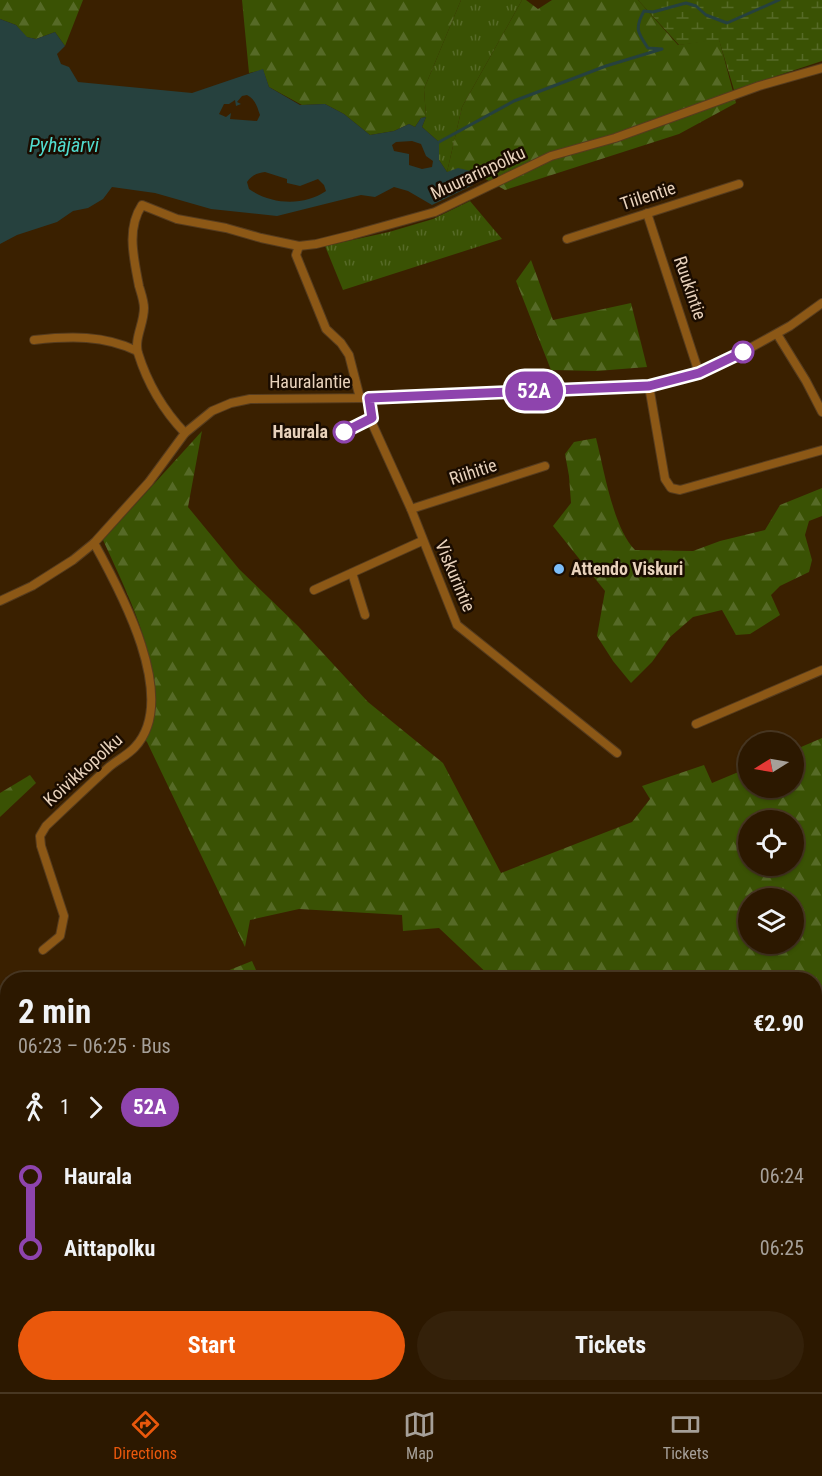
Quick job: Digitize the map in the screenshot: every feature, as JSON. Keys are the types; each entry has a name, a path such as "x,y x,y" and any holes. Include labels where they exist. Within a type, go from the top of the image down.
{"street":[{"name":"Muurarinpolku","path":"137,351 137,338 144,319 144,304 132,234 133,221 141,205 177,219 299,246 352,236 435,212 550,156 615,138 759,86 822,68"},
{"name":"Tiilentie","path":"567,239 740,184"},
{"name":"Ruukintie","path":"647,213 699,373"},
{"name":"Viskurintie","path":"299,246 296,255 319,314 326,330 341,343 349,355 364,398 457,625 617,753"},
{"name":"Hauralantie","path":"0,601 32,586 73,560 94,543 149,482 184,433 212,411 231,403 272,398 364,398 649,386 699,373 777,334 822,303"},
{"path":"777,334 822,412"},
{"path":"34,340 87,337 118,342 137,351 150,382 184,433"},
{"path":"649,386 665,479 670,488 680,490 822,450"},
{"name":"Riihitie","path":"411,509 545,466"},
{"path":"314,590 423,541"},
{"name":"Koivikkopolku","path":"43,950 60,936 64,916 41,846 40,836 49,823 135,747 144,733 151,713 147,670 139,636 94,543"},
{"path":"352,573 365,615"},
{"path":"696,724 822,670"}],"green space":[{"path":"0,0 83,0 65,46 55,32 36,39 26,37 16,25 0,19"},
{"path":"242,0 461,0 424,89 426,117 421,118 415,127 409,124 394,131 370,135 344,114 325,104 302,105 269,87 263,70 249,73"},
{"path":"461,0 522,0 462,107 447,172 439,160 439,142 422,127 426,117 424,89"},
{"path":"522,0 526,0 538,9 552,0 638,0 678,45 719,39 736,103 679,134 505,190 471,171 447,172 462,107"},
{"path":"638,0 822,0 822,61 734,90 719,40 679,45"},
{"path":"470,201 502,239 343,290 325,246 389,232 433,219"},
{"path":"531,260 553,320 631,303 647,367 597,371 551,370 516,281"},
{"path":"202,431 188,507 239,569 298,626 368,702 443,763 501,873 632,822 650,799 642,786 704,765 712,783 738,772 738,798 804,798 804,746 822,738 822,972 486,972 439,928 403,931 402,915 299,909 250,920 245,947 147,742 143,738 152,718 155,694 152,667 135,612 103,540"},
{"path":"596,438 615,513 627,540 635,550 693,551 720,541 765,530 780,505 822,488 822,516 809,521 805,535 812,560 809,572 780,586 771,595 780,615 750,634 736,635 722,610 693,617 670,637 652,662 631,683 597,636 605,591 553,526 571,503 565,454 574,442"},
{"path":"30,775 36,783 0,817 0,793"},
{"path":"252,961 257,972 224,972"}],"water":[{"name":"Pyhäjärvi","path":"0,19 16,25 27,37 36,39 55,32 65,46 57,54 61,64 69,67 78,82 192,93 263,69 269,87 300,105 325,104 344,114 370,135 394,131 409,124 415,127 421,118 426,117 422,127 439,142 439,160 447,172 458,168 471,171 473,185 432,205 408,191 394,187 375,197 361,195 277,216 211,209 155,193 112,187 103,199 88,208 73,211 57,222 17,235 0,244","holes":["247,95 257,106 260,115 257,121 230,119 231,113 226,117 219,114 224,104 235,100 236,106 241,104 237,102 242,96","412,141 421,144 426,156 433,161 432,167 422,169 409,165 409,154 394,151 392,145 396,142","265,172 287,179 287,183 300,186 318,179 326,191 308,199 278,201 249,189 247,182 257,174"]}],"waterway":[{"path":"439,142 514,101 606,66 662,49 648,48 638,31 644,11 653,12 686,3 696,6 706,15 727,23 779,0"}],"bus line":[{"name":"52A","path":"344,432 372,418 369,398 649,386 699,373 743,352"}],"place":[{"name":"Haurala","path":"344,432"},
{"name":"Attendo Viskuri","path":"559,569"}]}
